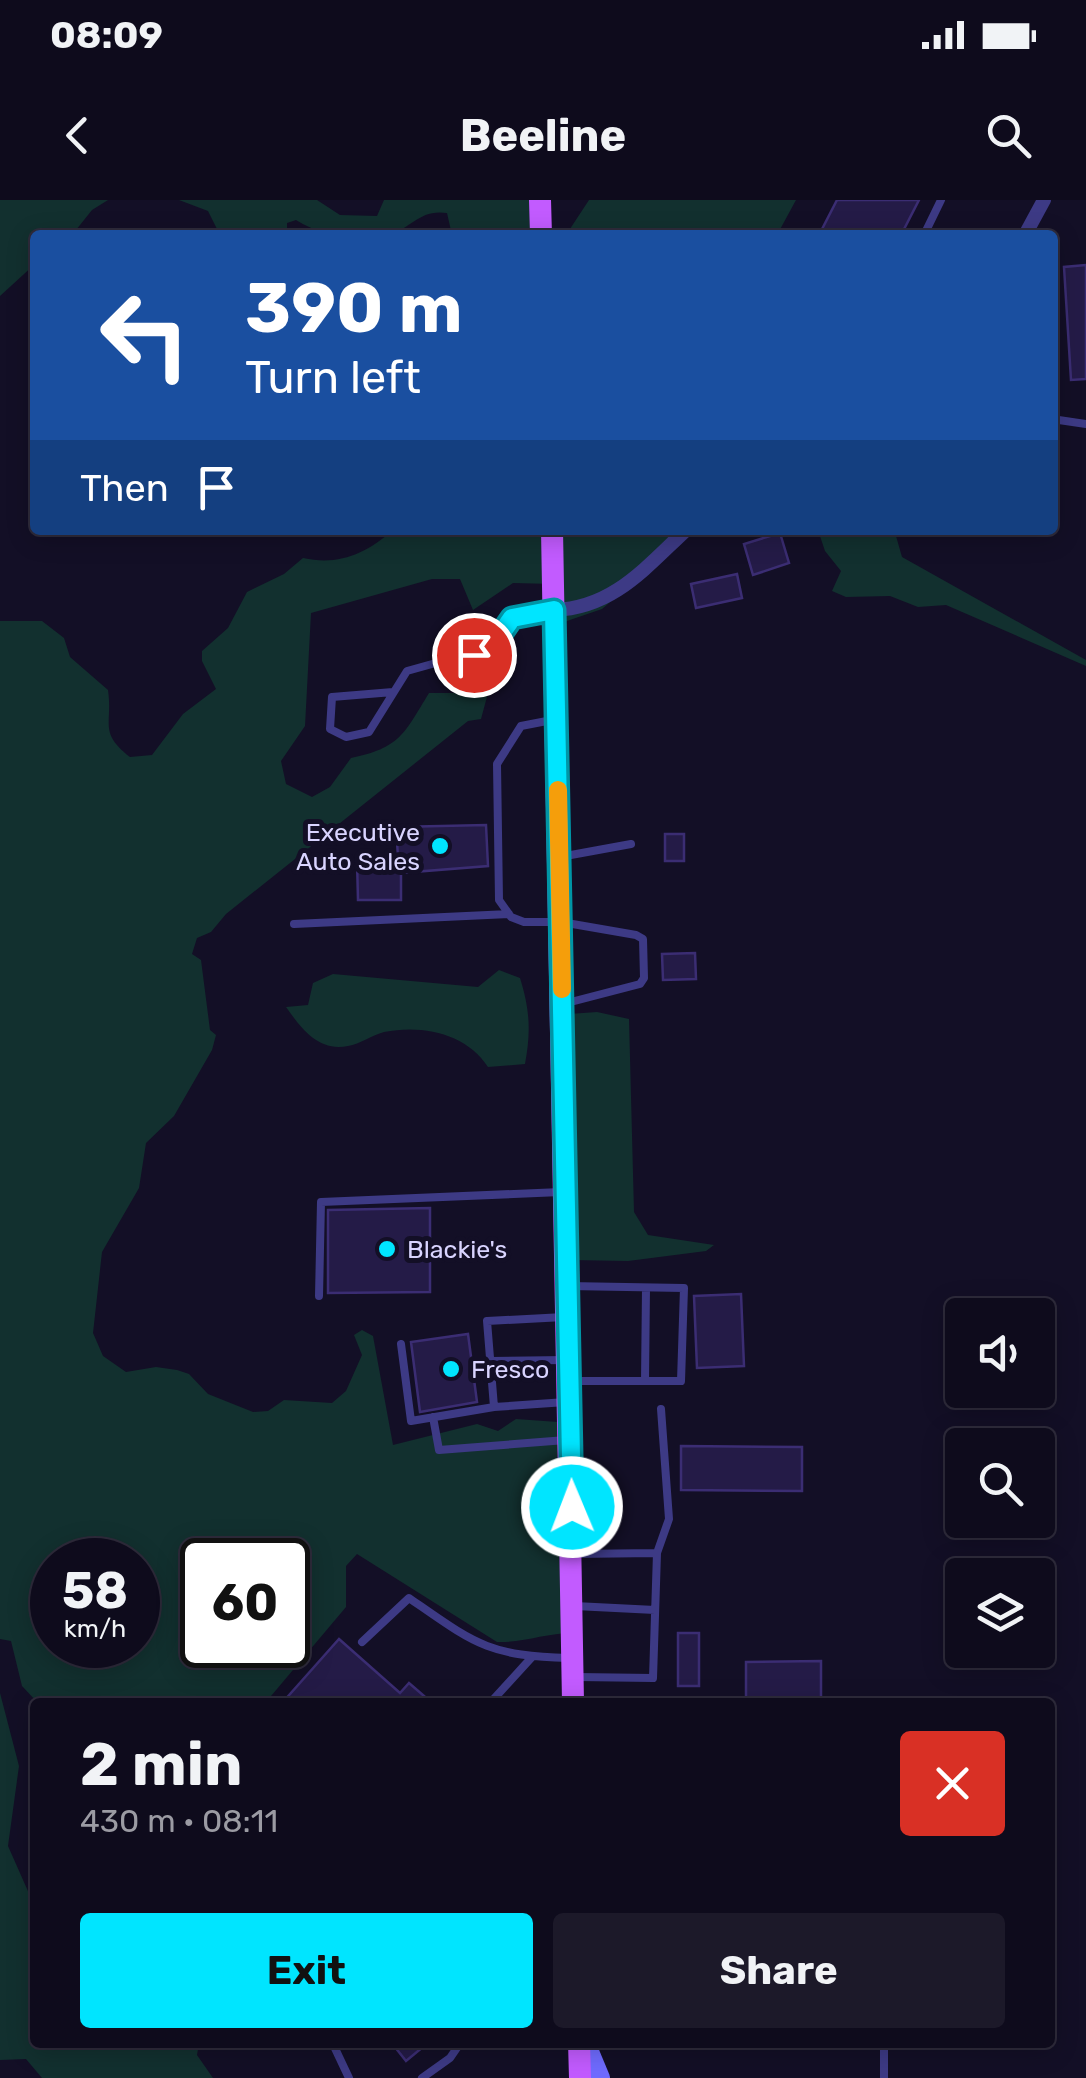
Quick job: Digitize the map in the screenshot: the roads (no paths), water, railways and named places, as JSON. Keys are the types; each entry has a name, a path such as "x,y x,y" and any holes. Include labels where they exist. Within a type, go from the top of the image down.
{"main road":[{"path":"540,200 541,230"},
{"path":"552,535 573,1698"},
{"path":"578,2078 581,2048"},
{"path":"585,2048 600,2078"}],"street":[{"path":"1027,230 1044,200"},
{"path":"554,610 596,605 680,535"}],"lane":[{"path":"927,230 942,200"},
{"path":"1058,420 1086,424"},
{"path":"394,692 332,697 330,729 346,737 369,732 407,672 486,650 512,618 554,610"},
{"path":"557,719 521,726 498,764 499,900 509,914 524,922 560,922 636,935 643,939 645,949 640,984 562,1004"},
{"path":"560,857 631,844"},
{"path":"294,924 509,914"},
{"path":"320,1296 321,1202 566,1192"},
{"path":"490,1362 570,1381 681,1381 684,1288 568,1286"},
{"path":"645,1380 646,1288"},
{"path":"494,1407 487,1321 568,1317"},
{"path":"401,1344 411,1421 494,1407 570,1381"},
{"path":"362,1642 409,1598 480,1646 573,1668 654,1678 657,1553 668,1519 661,1408"},
{"path":"433,1417 439,1450 571,1439"},
{"path":"572,1554 657,1553"},
{"path":"573,1606 655,1610"},
{"path":"495,1698 532,1657"},
{"path":"335,2048 350,2078"},
{"path":"422,2078 458,2048"},
{"path":"884,2048 884,2078"}],"place":[{"name":"Executive Auto Sales","path":"440,846"},
{"name":"Blackie's","path":"387,1249"},
{"name":"Fresco","path":"451,1369"}]}
